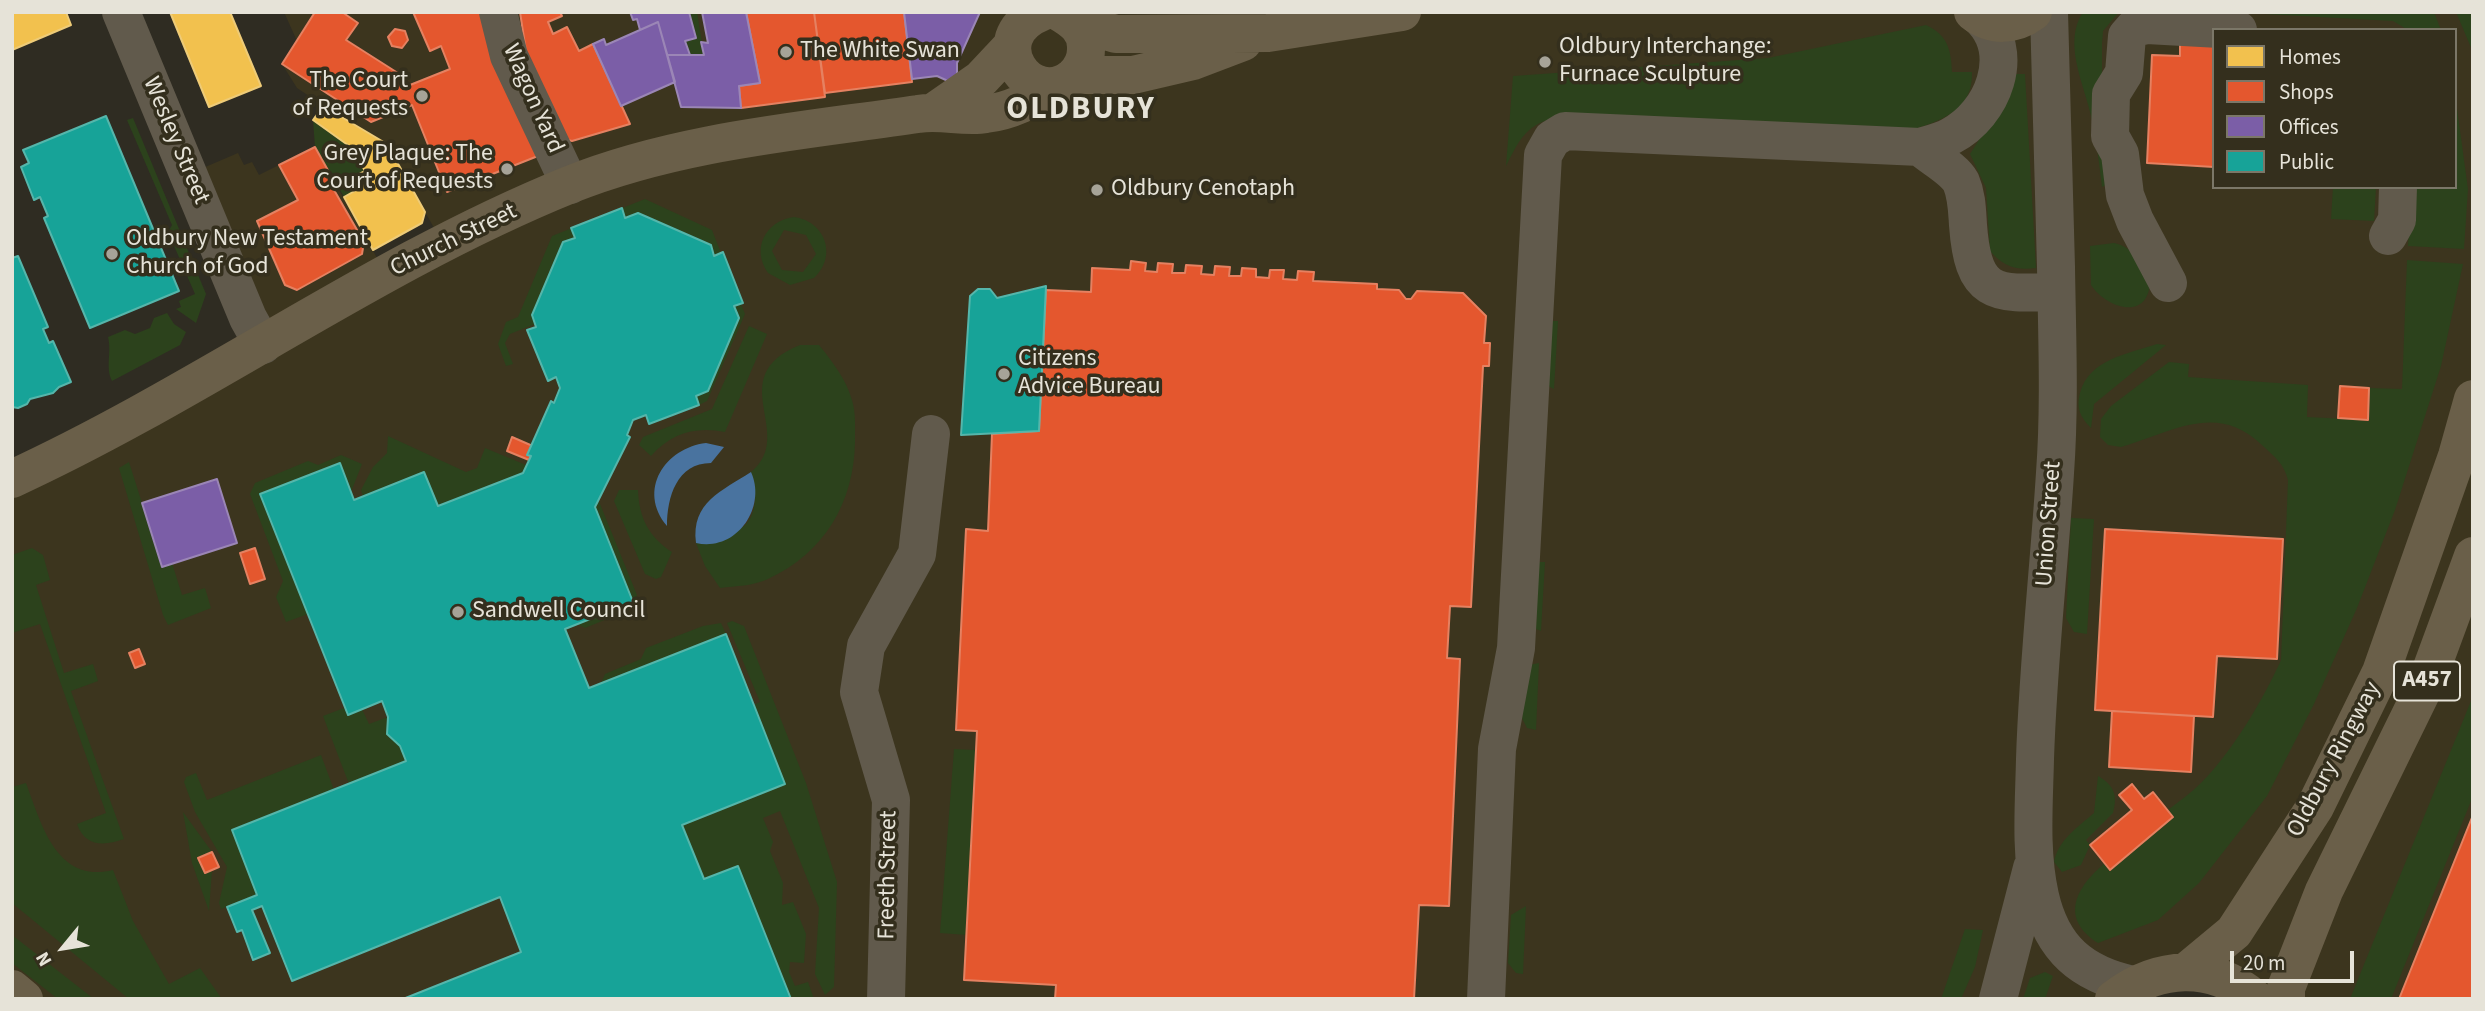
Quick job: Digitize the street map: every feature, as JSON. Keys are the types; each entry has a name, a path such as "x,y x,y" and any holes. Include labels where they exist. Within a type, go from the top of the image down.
{"main road":[{"path":"1059,15 1116,34 1268,33 1402,12"},
{"path":"1976,14 2004,23 2023,19 2033,12"},
{"name":"Church Street","path":"935,111 981,79 1012,46 1015,33 1026,19 1059,15"},
{"path":"1059,15 1087,47 1085,60 1065,80"},
{"path":"1012,46 1012,56 1020,72 1040,85 1157,70 1193,61 1268,33"},
{"name":"Church Street","path":"12,480 97,438 443,244 570,185 659,156 935,111 985,115 1026,103 1065,80"},
{"name":"Oldbury Ringway","path":"2187,971 2234,932 2315,807 2381,671 2457,456 2473,399"},
{"name":"Oldbury Ringway","path":"2286,999 2286,988 2324,891 2427,681 2473,556"},
{"name":"Oldbury Ringway","path":"2123,992 2160,974 2187,971 2223,978 2255,999"}],"street":[{"name":"Wesley Street","path":"121,12 248,318 263,345"},
{"name":"Wagon Yard","path":"498,12 519,81 570,185"},
{"name":"Union Street","path":"2049,12 2058,383 2056,472 2038,679 2034,859 2040,897 2051,929 2066,949 2087,969 2108,979 2123,992"},
{"path":"1486,999 1497,749 1516,648 1543,155 1552,139 1566,131 1920,147 1951,136 1972,121 1994,89 1999,59 1989,26 1976,14"},
{"path":"2168,284 2125,195 2120,154 2110,136 2111,94 2124,73 2127,36 2134,28 2147,25 2212,29"},
{"path":"1920,147 1959,179 1966,199 1972,263 1981,280 1998,291 2056,291"},
{"path":"2388,236 2398,220 2399,189"},
{"name":"Freeth Street","path":"886,999 891,800 859,692 866,646 917,554 931,434"},
{"path":"1998,999 2034,859"}],"shaded area":[{"path":"284,12 2473,12 2473,999 2255,999 2223,978 2114,999 12,999 12,479 262,345 189,174 238,153 244,165 252,162 259,175 315,147 386,274 443,244 387,144 375,140 297,88 282,64 297,41"}],"green space":[{"path":"689,12 697,12 704,55 690,55 685,41 696,38"},
{"path":"2083,12 2119,12 2103,31 2102,136 2108,184 2102,187 2094,130 2076,62 2075,36"},
{"path":"2227,12 2434,12 2440,28 2405,28 2393,21"},
{"path":"2456,12 2473,12 2473,50 2472,50"},
{"path":"1926,25 1944,38 1951,57 1952,72 1972,72 1971,85 1968,95 1955,111 1915,129 1552,119 1529,130 1506,166 1513,76 1768,58"},
{"path":"2006,74 2025,74 2036,268 2010,266 1990,251 1986,188 1970,154 1984,132"},
{"path":"2457,109 2468,189 2464,249 2408,246 2411,189 2457,189"},
{"path":"133,118 206,294 196,323 176,309 181,307 179,301 195,294 168,232 172,225 127,120"},
{"path":"313,120 352,148 365,171 354,177 360,188 344,197 315,147"},
{"path":"2333,189 2376,189 2374,221 2331,219"},
{"path":"645,199 712,230 721,253 714,256 711,245 638,213 563,242 535,324 510,334 505,343 513,364 506,366 498,344 506,322 518,317 552,236"},
{"path":"794,217 805,220 814,225 825,241 825,260 814,278 790,285 768,273 763,264 761,246 764,238 775,224","holes":["784,230 806,235 816,254 803,272 782,270 772,251"]},
{"path":"2114,243 2133,253 2150,282 2148,295 2142,303 2134,307 2116,305 2106,300 2091,285 2090,246"},
{"path":"2407,260 2463,264 2441,366 2395,510 2357,608 2314,704 2267,796 2199,883 2158,920 2098,943 2086,933 2075,913 2076,903 2086,882 2105,863 2111,869 2173,817 2168,810 2201,783 2235,741 2281,660 2288,480 2281,465 2263,446 2246,433 2229,425 2194,424 2121,447 2108,445 2100,437 2101,419 2111,406 2169,362 2189,364 2188,377 2308,385 2307,417 2368,420 2369,388 2402,389"},
{"path":"741,304 745,314 707,401 699,405 696,396 708,391 739,318 734,306"},
{"path":"167,313 174,324 186,332 180,345 112,381 108,337 125,330 135,334 150,328 154,318"},
{"path":"1552,321 1558,321 1554,389 1546,385"},
{"path":"749,326 767,334 725,432 704,430 685,433 667,442 651,456 639,445 643,437 712,409"},
{"path":"2157,344 2166,345 2094,404 2091,428 2082,416 2078,403 2080,393 2092,372 2122,355"},
{"path":"800,345 819,345 849,392 854,410 855,431 849,485 832,524 805,555 768,579 720,588 705,566 696,543 702,544 735,531 749,521 754,508 755,492 751,472 763,457 767,441 762,389 766,373 777,358"},
{"path":"388,436 466,472 477,468 485,448 526,465 523,473 438,506 424,472 363,496 361,490 373,467 387,453"},
{"path":"341,455 362,464 351,492 340,463 260,494 308,614 286,622 276,597 283,581 250,494 255,483 308,461 318,465"},
{"path":"129,462 162,566 172,563 182,595 205,588 211,608 168,625 119,468"},
{"path":"619,490 638,490 640,509 647,526 657,540 672,552 661,577 656,579 645,574 614,501"},
{"path":"598,499 637,595 634,608 585,628 577,624 632,602 595,507"},
{"path":"2071,518 2094,519 2087,634 2074,632 2066,618"},
{"path":"32,548 43,555 50,580 36,585 64,673 93,664 98,681 71,691 124,839 96,843 80,832 77,824 106,813 40,624 12,633 12,555"},
{"path":"1538,562 1545,562 1541,631 1536,629"},
{"path":"732,621 744,626 806,783 837,882 834,987 825,995 815,974 819,908 780,811 763,818 773,842 770,851 783,883 782,905 793,902 806,934 804,963 790,962 789,972 795,986 808,982 814,999 791,999 738,866 704,879 682,825 785,784 754,705 760,702 727,623"},
{"path":"721,623 726,634 601,683 605,674 641,659 646,648 703,626"},
{"path":"1539,663 1536,730 1527,728 1522,718 1529,665"},
{"path":"2473,696 2473,796 2391,999 2350,999"},
{"path":"344,708 348,715 362,709 369,724 388,717 387,734 400,746 406,761 349,784 323,716"},
{"path":"954,749 976,750 967,935 940,933"},
{"path":"321,755 334,790 257,895 221,909 219,903 227,867 195,812 184,782 186,777 196,773 207,800"},
{"path":"2098,776 2108,783 2113,791 2113,813 2086,840 2090,845 2081,865 2062,872 2054,862 2056,854 2070,834 2094,813"},
{"path":"26,783 45,832 64,859 77,868 94,872 113,870 133,921 169,984 200,968 222,999 129,999 12,903 12,787"},
{"path":"183,812 212,852 198,859 205,873 212,870 209,911 192,863"},
{"path":"1526,906 1523,974 1516,973 1508,963 1511,915"},
{"path":"1965,929 1983,930 1975,967 1961,999 1941,999"},
{"path":"12,935 94,999 58,999 12,963"},
{"path":"2045,972 2053,976 2045,999 2023,999 2030,978"}],"water":[{"path":"706,443 724,447 711,463 699,465 682,475 672,493 667,526 658,512 655,499 655,485 660,473 678,453"},
{"path":"751,472 755,499 745,524 736,534 724,541 696,543 698,517 704,508 720,492"}],"building: Homes":[{"path":"12,12 66,12 71,25 12,50"},
{"path":"170,12 230,12 261,86 209,107"},
{"path":"323,106 387,144 425,212 422,223 373,250 344,197 360,188 354,177 365,171 352,148 313,120"}],"building: Shops":[{"name":"The Court of Requests","path":"315,12 342,12 358,23 346,40 401,75 405,87 450,69 441,46 430,51 413,12 480,12 543,154 447,192 412,105 371,122 282,64"},
{"path":"520,12 560,12 562,16 548,22 553,34 567,27 579,51 593,44 630,124 572,141 565,139 527,58"},
{"name":"The White Swan","path":"746,12 814,12 825,97 741,108 739,86 760,83"},
{"path":"814,12 904,12 912,82 825,93"},
{"path":"395,29 405,31 408,40 402,48 392,46 388,37"},
{"path":"2180,40 2212,41 2212,167 2147,163 2152,55 2180,56"},
{"path":"315,147 334,181 330,183 364,242 362,254 297,290 285,285 257,221 298,200 279,165"},
{"path":"1131,261 1146,263 1145,271 1157,272 1158,263 1173,264 1172,273 1185,273 1186,265 1202,266 1201,274 1214,275 1215,266 1230,267 1229,276 1241,276 1242,268 1256,269 1256,277 1269,278 1270,270 1284,270 1283,279 1297,280 1298,271 1314,272 1313,281 1377,284 1377,289 1399,290 1406,299 1411,299 1417,291 1463,293 1486,316 1484,343 1490,343 1489,366 1483,366 1471,607 1450,606 1447,658 1460,659 1449,906 1419,905 1414,999 1055,999 1056,985 964,980 977,731 956,730 966,529 988,531 992,434 1039,431 1046,290 1091,292 1092,268 1130,270"},
{"path":"2340,386 2369,388 2368,420 2338,418"},
{"path":"512,437 535,447 529,460 507,451"},
{"path":"2105,529 2283,539 2277,659 2217,656 2213,717 2095,710"},
{"path":"255,548 265,579 250,584 240,553"},
{"path":"139,649 145,664 135,668 129,653"},
{"path":"2112,711 2194,716 2191,772 2109,767"},
{"path":"2132,784 2144,799 2153,792 2173,817 2110,870 2090,845 2132,810 2119,795"},
{"path":"2473,815 2473,999 2399,999"},
{"path":"212,852 219,867 205,873 198,858"}],"building: Offices":[{"path":"630,12 689,12 696,38 685,41 690,55 667,55 658,22 640,30 637,19 633,20"},
{"path":"702,12 746,12 760,83 739,86 741,108 681,107 667,55 704,55 701,42 708,43"},
{"path":"904,12 980,12 957,63 957,75 948,81 937,76 912,79"},
{"path":"658,22 675,82 621,106 593,44 604,39 606,45"},
{"path":"217,479 237,543 162,567 142,503"}],"building: Public":[{"name":"Oldbury New Testament Church of God","path":"106,116 179,291 90,328 44,218 48,216 40,197 34,200 21,167 29,163 23,150"},
{"name":"Sandwell Council","path":"622,208 625,218 638,213 711,245 714,256 723,252 743,303 734,306 739,318 708,391 696,396 699,405 649,424 646,415 633,420 627,435 630,437 595,507 633,602 565,629 589,688 726,634 785,784 682,825 704,879 738,866 791,999 403,999 521,952 500,897 292,981 262,906 252,910 270,953 253,960 242,930 237,932 227,907 257,895 232,830 406,761 400,746 387,734 388,717 382,701 348,715 260,494 340,463 354,500 424,472 438,506 523,473 531,456 527,455 551,401 554,403 560,388 556,377 548,381 527,330 536,327 532,315 563,242 575,238 571,228"},
{"path":"18,256 48,327 43,329 49,343 53,341 71,382 53,393 30,399 27,404 18,408 12,407 12,258"},
{"name":"Citizens Advice Bureau","path":"1046,286 1039,431 961,435 970,296 978,289 990,289 997,298"}],"place":[{"name":"The White Swan","path":"786,52"},
{"name":"Oldbury Interchange: Furnace Sculpture","path":"1545,62"},
{"name":"The Court of Requests","path":"422,96"},
{"name":"Grey Plaque: The Court of Requests","path":"507,169"},
{"name":"Oldbury Cenotaph","path":"1097,190"},
{"name":"Oldbury New Testament Church of God","path":"112,254"},
{"name":"Citizens Advice Bureau","path":"1004,374"},
{"name":"Sandwell Council","path":"458,612"}],"district":[{"name":"OLDBURY","path":"1081,111"}]}
